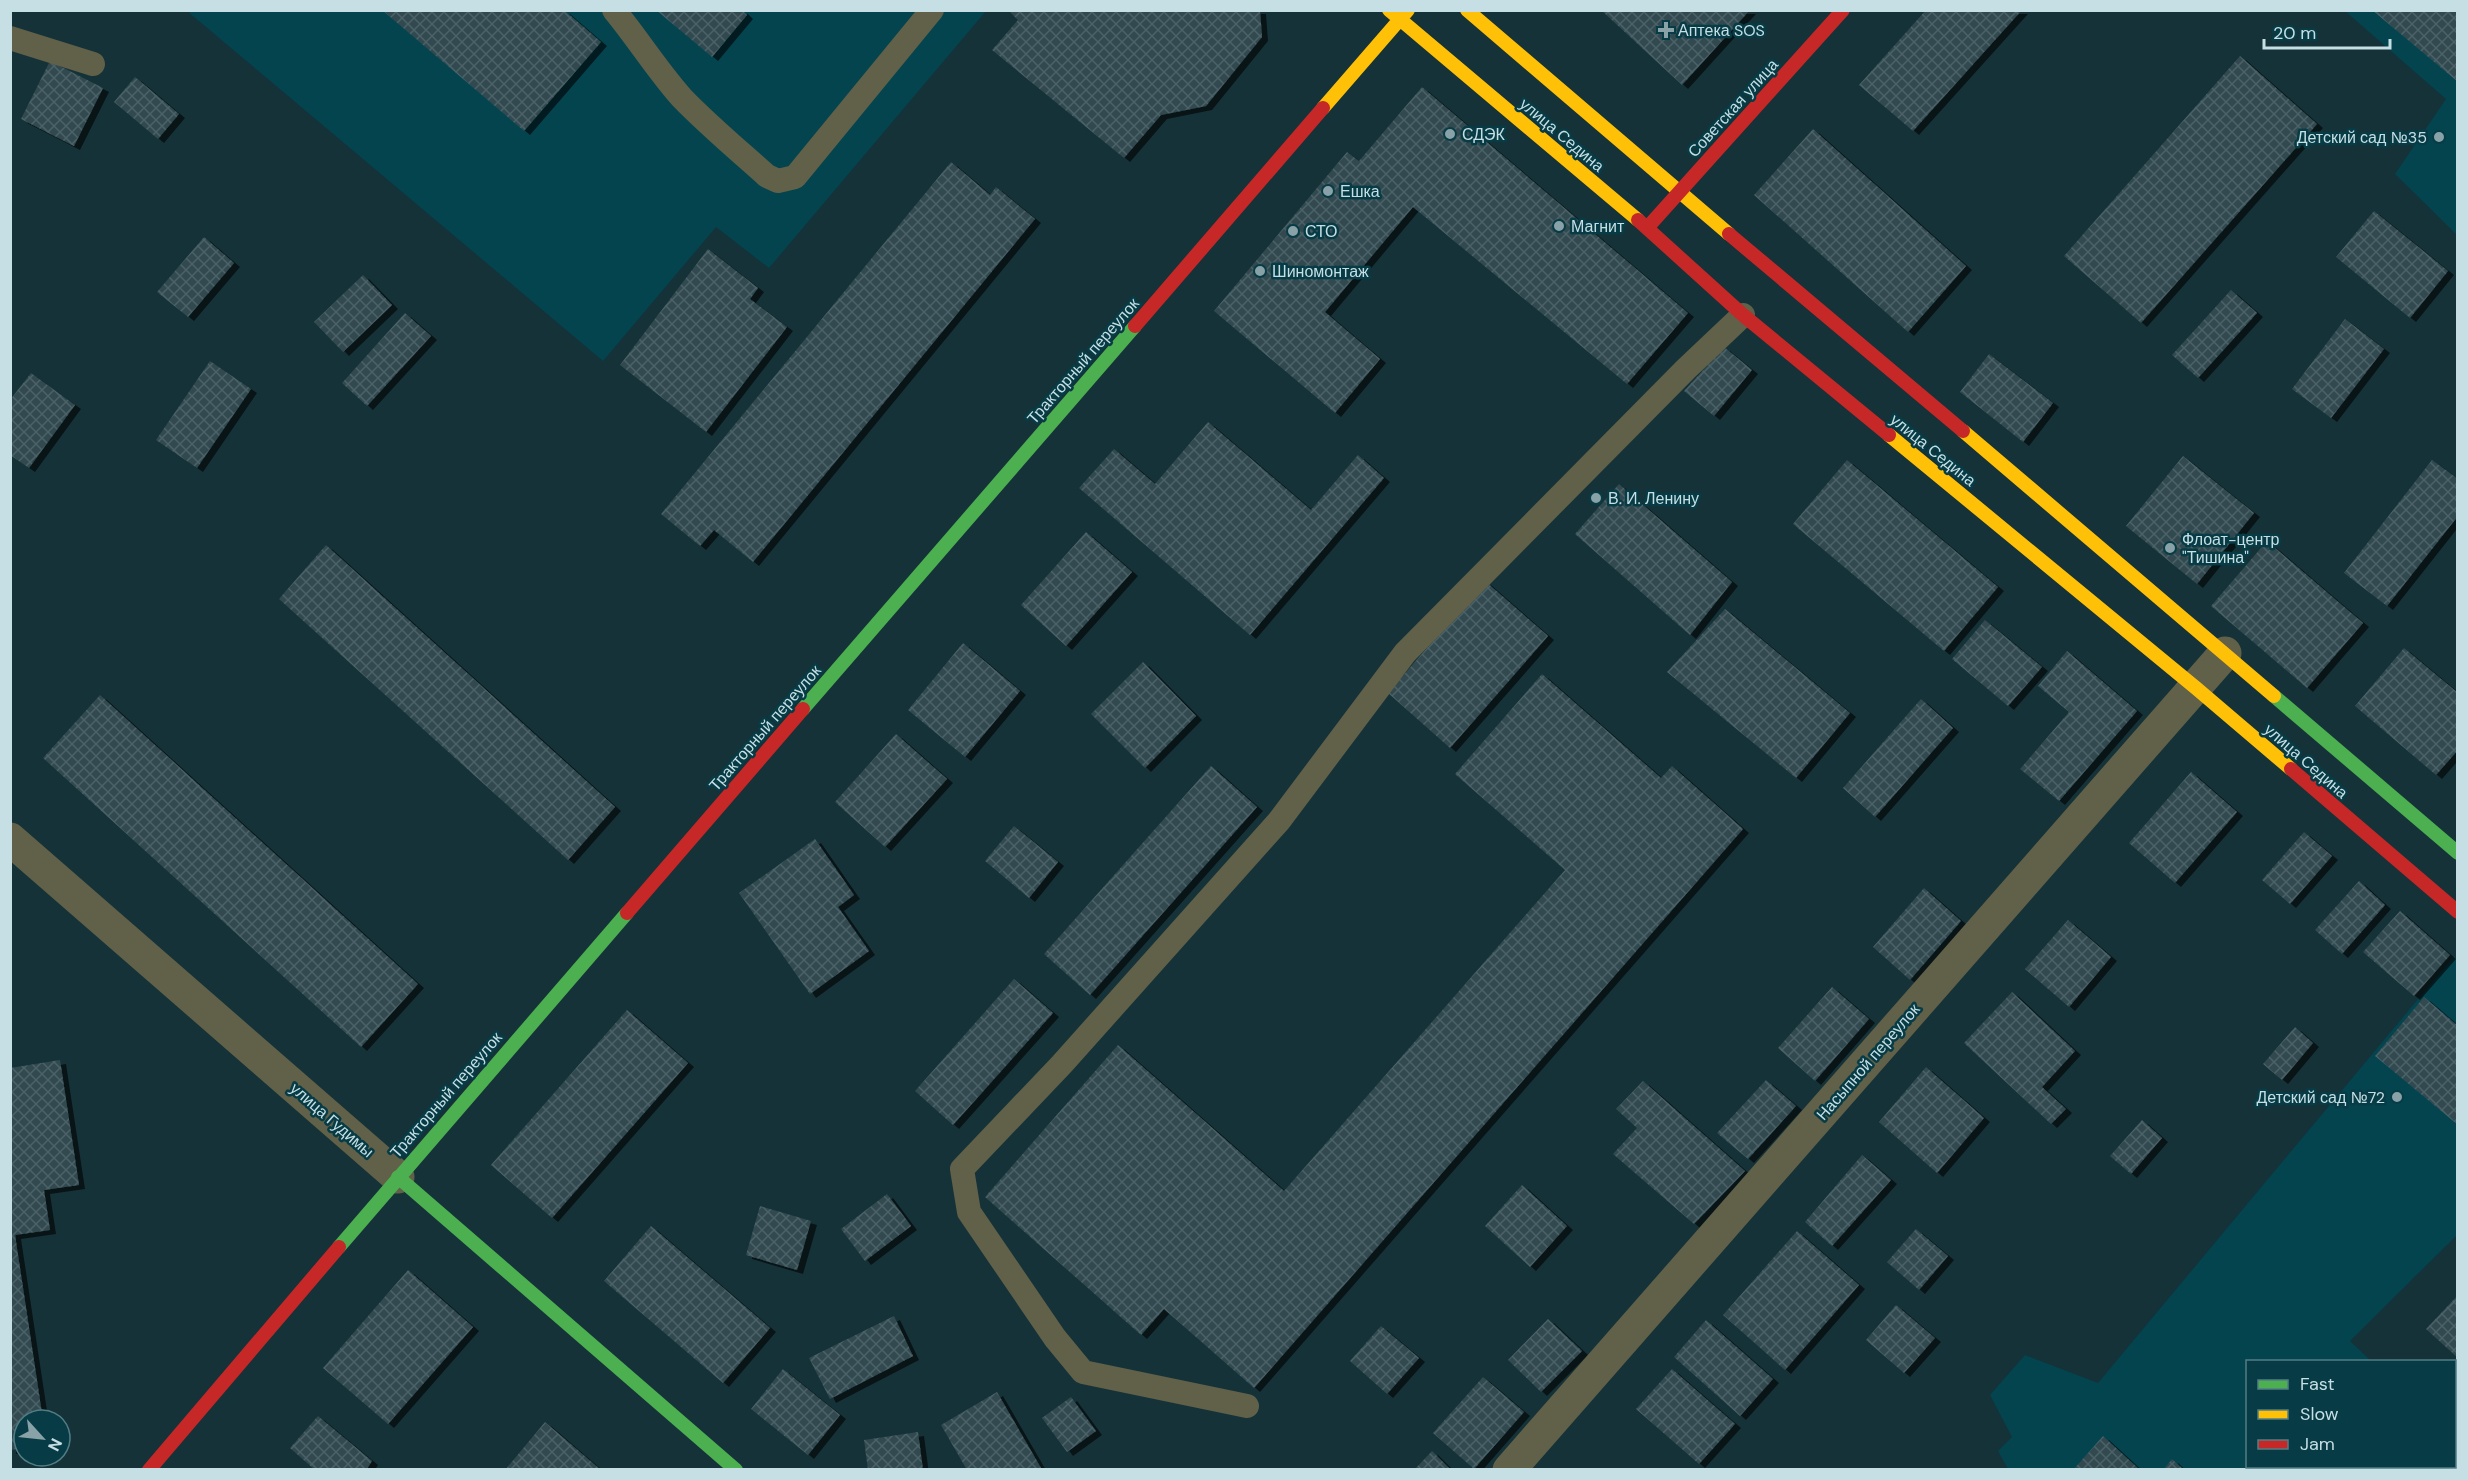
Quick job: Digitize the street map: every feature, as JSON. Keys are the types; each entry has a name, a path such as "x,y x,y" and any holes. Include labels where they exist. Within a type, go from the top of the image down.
{"street":[{"name":"улица Седина","path":"1389,10 1404,15 1743,315 2196,688 2457,912"},
{"name":"улица Седина","path":"1467,10 1678,192 2225,653 2457,854"},
{"name":"Советская улица","path":"1647,228 1842,10"},
{"name":"Тракторный переулок","path":"149,1470 398,1177 1404,15"},
{"name":"Насыпной переулок","path":"1509,1470 2225,653"},
{"name":"улица Гудимы","path":"10,839 736,1470"}],"lane":[{"path":"614,10 633,32 651,61 681,97 767,176 778,181 795,177 932,10"},
{"path":"10,38 93,64"},
{"path":"1247,1406 1083,1372 1055,1338 969,1212 962,1169 1062,1064 1279,821 1405,653 1686,369 1743,315"}],"shaded area":[{"path":"187,11 986,11 769,268 716,227 603,361"},
{"name":"Детский сад №35","path":"2345,11 2457,11 2457,235 2395,174 2446,99"},
{"name":"Детский сад №72","path":"2454,956 2457,959 2457,1235 2350,1341 2370,1360 2246,1360 2246,1468 2356,1468 2008,1469 1998,1451 2012,1437 1990,1395 2025,1355 2098,1383"}],"building":[{"path":"382,10 564,10 601,42 524,131"},
{"path":"656,10 742,10 747,15 712,57"},
{"path":"1008,10 1260,10 1262,37 1206,106 1161,115 1124,158 992,50 1018,20"},
{"path":"1601,10 1750,10 1682,85"},
{"path":"1926,10 2022,10 1913,131 1859,85"},
{"path":"2372,10 2458,10 2458,82"},
{"path":"2240,56 2317,124 2141,323 2064,256"},
{"path":"50,61 103,88 74,146 21,119"},
{"path":"135,77 179,114 158,139 114,102"},
{"path":"1422,87 1688,313 1627,384 1413,207 1325,312 1380,359 1335,413 1214,311 1347,152 1359,161"},
{"path":"1813,129 1966,266 1908,332 1754,195"},
{"path":"951,162 990,195 996,187 1035,219 753,562 714,530 700,546 661,514"},
{"path":"2374,211 2448,271 2410,318 2336,257"},
{"path":"204,237 234,263 188,317 157,292"},
{"path":"708,249 758,288 750,299 787,327 706,432 620,365"},
{"path":"363,275 392,305 343,352 314,322"},
{"path":"2231,290 2257,313 2198,378 2172,355"},
{"path":"405,313 431,336 367,406 342,383"},
{"path":"2345,319 2384,349 2331,418 2292,389"},
{"path":"1724,347 1752,370 1714,416 1684,391"},
{"path":"1989,354 2053,403 2023,442 1960,392"},
{"path":"210,361 251,389 197,468 156,440"},
{"path":"31,373 75,405 29,468 10,455 10,400"},
{"path":"1208,422 1311,510 1358,455 1384,478 1250,635 1079,488 1114,449 1155,484"},
{"path":"2183,456 2254,513 2197,584 2126,526"},
{"path":"1847,460 1998,587 1944,651 1793,524"},
{"path":"2432,460 2458,479 2458,516 2387,606 2344,573"},
{"path":"1619,484 1732,582 1690,635 1575,534"},
{"path":"1086,532 1132,572 1066,646 1021,605"},
{"path":"2267,541 2363,623 2307,688 2211,606"},
{"path":"326,545 615,807 568,860 279,599"},
{"path":"1485,581 1548,636 1450,748 1388,693"},
{"path":"1725,609 1850,713 1796,778 1667,672"},
{"path":"1985,620 2042,667 2008,706 1952,659"},
{"path":"963,643 1020,691 965,757 908,710"},
{"path":"2404,648 2458,693 2458,750 2436,775 2355,706"},
{"path":"2067,651 2137,711 2059,801 2020,769 2069,712 2038,686"},
{"path":"1143,662 1196,716 1145,768 1091,714"},
{"path":"1542,674 1661,778 1672,766 1743,829 1254,1388 1164,1309 1141,1335 985,1197 1118,1045 1284,1191 1565,870 1455,774"},
{"path":"100,695 418,984 361,1047 43,758"},
{"path":"1921,699 1953,728 1875,817 1843,788"},
{"path":"896,734 947,779 885,847 835,802"},
{"path":"1211,766 1257,807 1090,995 1044,954"},
{"path":"2191,772 2237,812 2175,883 2129,843"},
{"path":"1014,826 1058,862 1029,898 985,861"},
{"path":"2304,832 2332,856 2290,904 2262,880"},
{"path":"815,839 854,895 838,907 869,951 810,994 739,893"},
{"path":"2359,881 2385,905 2342,954 2315,930"},
{"path":"1924,888 1961,921 1910,980 1873,947"},
{"path":"2400,911 2450,955 2414,996 2363,952"},
{"path":"2068,920 2111,957 2069,1007 2025,969"},
{"path":"1014,979 1053,1013 953,1125 915,1091"},
{"path":"1832,987 1869,1019 1815,1081 1778,1048"},
{"path":"2012,992 2075,1051 2042,1087 2066,1109 2051,1124 1964,1043"},
{"path":"2424,997 2458,1026 2458,1125 2375,1056"},
{"path":"627,1010 688,1063 552,1218 491,1165"},
{"path":"2295,1027 2313,1043 2282,1080 2263,1064"},
{"path":"60,1060 79,1185 44,1190 50,1230 15,1235 41,1408 12,1408 12,1450 10,1450 10,1068"},
{"path":"1926,1067 1984,1118 1937,1173 1879,1122"},
{"path":"1766,1080 1796,1106 1748,1159 1717,1133"},
{"path":"1643,1081 1745,1171 1694,1224 1613,1154 1637,1128 1616,1109"},
{"path":"2142,1120 2162,1138 2131,1174 2110,1156"},
{"path":"1862,1155 1891,1180 1832,1246 1805,1222"},
{"path":"1522,1185 1567,1226 1530,1267 1485,1226"},
{"path":"887,1194 911,1226 865,1261 841,1229"},
{"path":"760,1206 811,1221 797,1270 746,1255"},
{"path":"651,1226 770,1328 723,1383 604,1281"},
{"path":"1916,1229 1948,1256 1919,1290 1887,1262"},
{"path":"1797,1231 1859,1285 1785,1370 1723,1315"},
{"path":"408,1270 473,1327 388,1424 323,1368"},
{"path":"2458,1295 2458,1358 2426,1329"},
{"path":"1896,1305 1935,1338 1904,1373 1866,1340"},
{"path":"894,1316 913,1356 830,1399 809,1358"},
{"path":"1548,1319 1582,1351 1541,1392 1508,1360"},
{"path":"1706,1320 1773,1379 1740,1416 1674,1357"},
{"path":"1381,1326 1419,1358 1387,1394 1350,1361"},
{"path":"783,1369 840,1415 808,1455 751,1409"},
{"path":"1672,1369 1735,1424 1699,1464 1636,1409"},
{"path":"1483,1377 1524,1412 1474,1469 1433,1433"},
{"path":"997,1392 1041,1468 1038,1470 967,1470 941,1425"},
{"path":"1071,1397 1096,1431 1067,1452 1042,1418"},
{"path":"318,1416 372,1461 366,1470 315,1470 290,1448"},
{"path":"545,1422 601,1470 505,1470"},
{"path":"918,1432 923,1470 868,1470 864,1440"},
{"path":"2103,1436 2140,1470 2073,1470"},
{"path":"1432,1451 1451,1470 1414,1470"},
{"path":"2172,1459 2184,1470 2163,1470"}],"traffic: fast":[{"path":"803,709 1135,326"},
{"path":"2274,696 2458,853"},
{"path":"339,1247 627,913"},
{"path":"398,1177 736,1470"}],"traffic: slow":[{"path":"1389,10 1638,220"},
{"path":"1323,108 1408,10"},
{"path":"1467,10 1729,234"},
{"path":"1963,431 2274,696"},
{"path":"1889,435 2291,769"}],"traffic: jam":[{"path":"1647,228 1843,10"},
{"path":"1135,326 1323,108"},
{"path":"1638,220 1743,315 1889,435"},
{"path":"1729,234 1963,431"},
{"path":"627,913 803,709"},
{"path":"2291,769 2458,912"},
{"path":"149,1470 339,1247"}],"place":[{"name":"Аптека SOS","path":"1666,30"},
{"name":"СДЭК","path":"1450,134"},
{"name":"Детский сад №35","path":"2439,137"},
{"name":"Ешка","path":"1328,191"},
{"name":"Магнит","path":"1559,226"},
{"name":"СТО","path":"1293,231"},
{"name":"Шиномонтаж","path":"1260,271"},
{"name":"В. И. Ленину","path":"1596,498"},
{"name":"Флоат-центр \"Тишина\"","path":"2170,548"},
{"name":"Детский сад №72","path":"2397,1097"}]}
